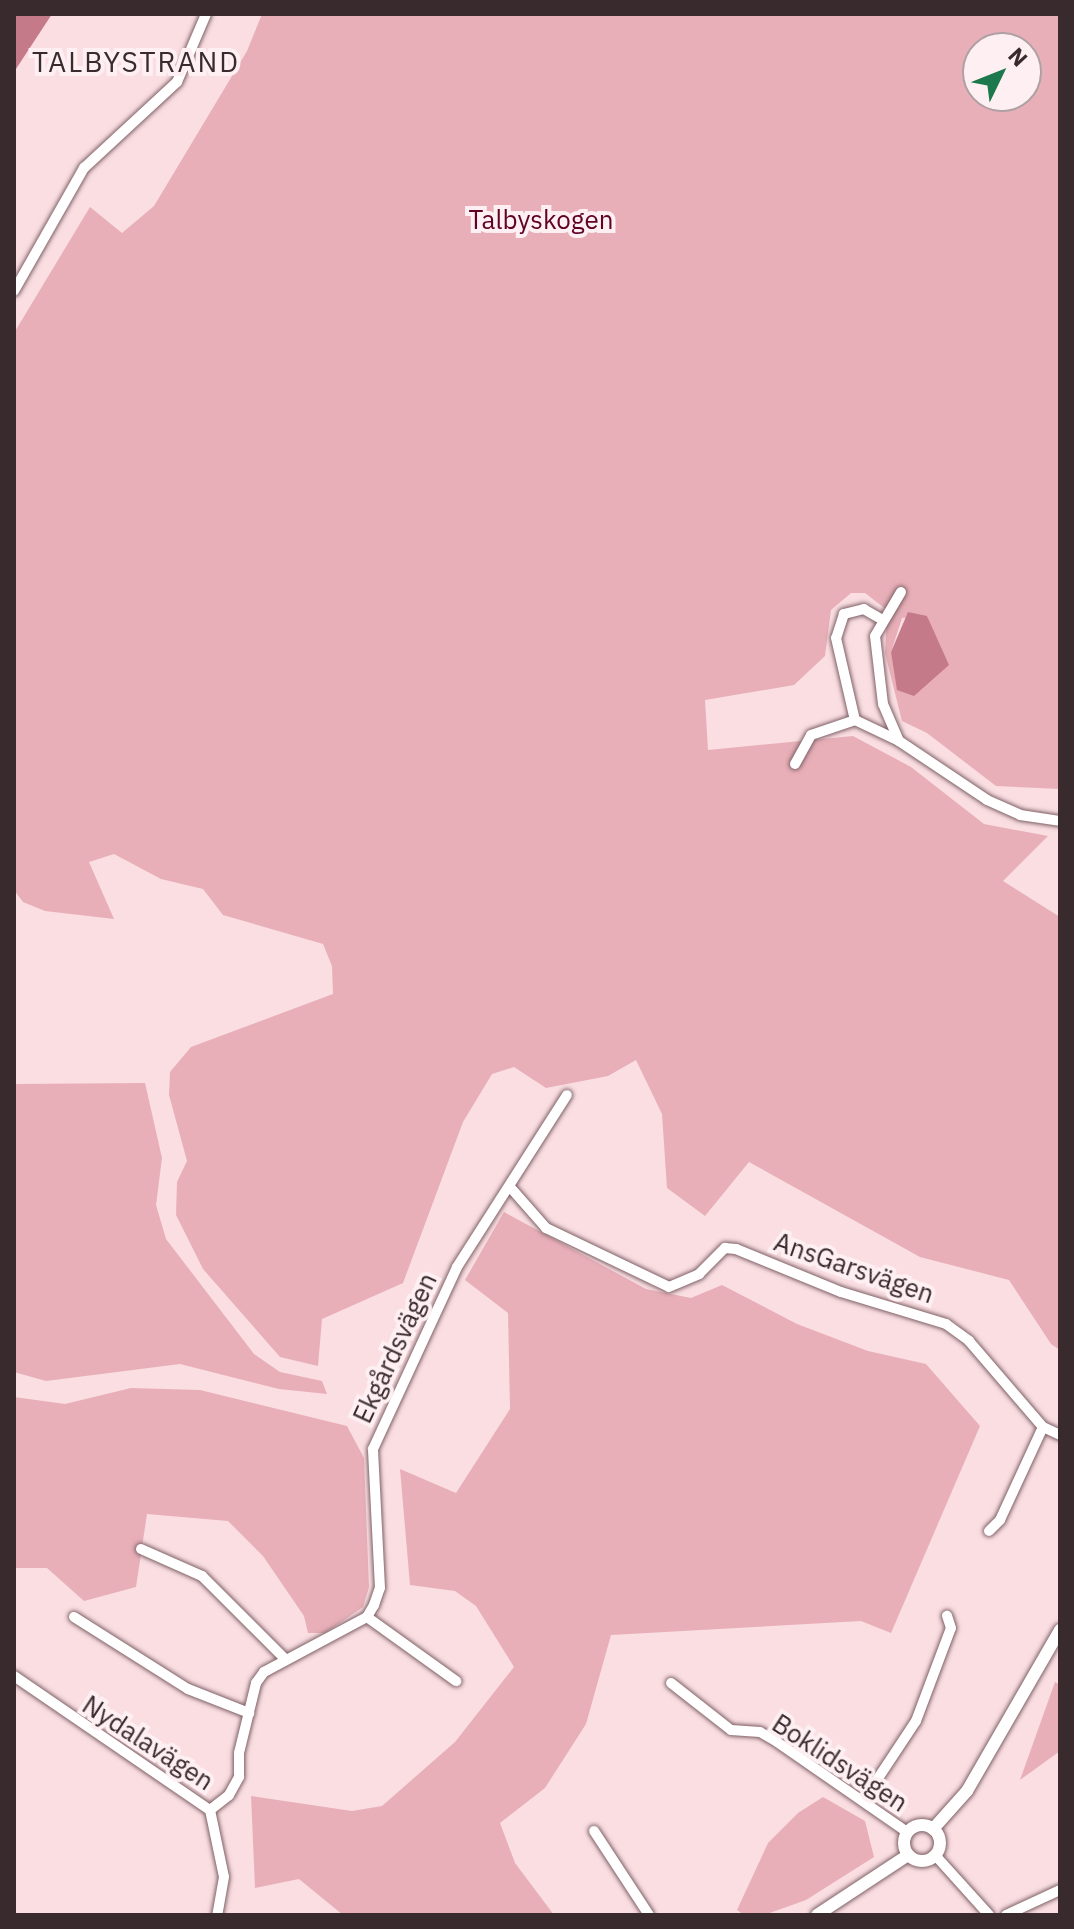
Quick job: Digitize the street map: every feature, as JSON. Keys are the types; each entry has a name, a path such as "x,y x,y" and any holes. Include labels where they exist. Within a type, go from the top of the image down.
{"street":[{"path":"14,291 84,168 177,82 206,14"},
{"path":"899,741 883,704 875,665 881,619 901,592"},
{"path":"855,720 836,638 844,614 864,609 881,619"},
{"path":"795,764 811,735 855,720 899,741 987,800 1020,815 1060,821"},
{"name":"Ekgårdsvägen","path":"367,1617 380,1588 373,1449 457,1267 567,1095"},
{"name":"AnsGarsvägen","path":"510,1187 546,1228 669,1287 685,1284 725,1248 736,1249 841,1292 946,1324 969,1341 1043,1427 1060,1435"},
{"path":"989,1531 1000,1520 1043,1427"},
{"path":"141,1549 202,1576 283,1657"},
{"path":"865,1798 916,1721 951,1628 947,1616"},
{"path":"74,1617 188,1689 249,1713"},
{"path":"210,1810 229,1795 239,1777 256,1683 283,1657 367,1617 456,1681"},
{"path":"933,1829 976,1777 1060,1630"},
{"name":"Nydalavägen","path":"14,1676 210,1810 224,1877 217,1915"},
{"name":"Boklidsvägen","path":"671,1683 731,1730 760,1732 865,1798 907,1832"},
{"path":"920,1825 933,1829 940,1841 935,1855 923,1861 908,1855 907,1832 920,1825"},
{"path":"594,1831 649,1915"},
{"path":"817,1915 908,1855"},
{"path":"935,1855 989,1915"},
{"path":"1006,1915 1060,1890"}],"green space":[{"name":"Talbyskogen","path":"262,14 1060,14 1060,789 996,786 927,733 902,721 885,653 887,610 865,593 851,593 831,610 825,656 794,685 705,700 708,750 853,736 911,767 984,824 1048,836 1003,881 1060,917 1060,1350 1051,1344 1009,1280 920,1257 749,1162 705,1216 667,1188 662,1114 636,1060 608,1076 546,1088 514,1067 492,1074 463,1122 403,1283 322,1319 318,1366 280,1357 203,1269 176,1215 177,1182 187,1161 169,1095 170,1072 191,1047 333,994 332,966 323,944 223,915 203,889 161,879 114,854 89,862 114,919 45,911 23,902 14,890 14,333 90,207 122,233 154,206 247,51","holes":["927,616 934,640 949,665 891,652 902,618"]},
{"path":"145,1083 162,1158 156,1205 166,1239 254,1354 280,1372 322,1381 327,1394 279,1389 180,1364 46,1381 14,1372 14,1084"},
{"path":"504,1212 646,1289 691,1298 722,1285 797,1324 868,1351 926,1364 980,1426 891,1633 861,1621 611,1635 586,1724 545,1788 500,1823 515,1863 554,1915 343,1915 299,1879 255,1888 251,1796 352,1811 382,1806 455,1742 514,1667 476,1606 455,1591 410,1585 400,1469 456,1493 510,1409 508,1313 465,1280"},
{"path":"131,1388 200,1390 347,1426 364,1458 369,1587 363,1607 325,1633 308,1633 304,1616 263,1556 228,1521 147,1514 136,1587 84,1601 47,1568 14,1568 14,1397 65,1404"},
{"path":"1055,1682 1060,1685 1060,1751 1020,1780"},
{"path":"823,1797 865,1821 874,1857 806,1900 764,1915 744,1915 737,1910 768,1843 798,1813"}],"shaded area":[{"path":"14,14 52,14 14,72"},
{"path":"908,612 927,616 949,665 914,696 897,690 891,652"}],"district":[{"name":"TALBYSTRAND","path":"136,62"}]}
